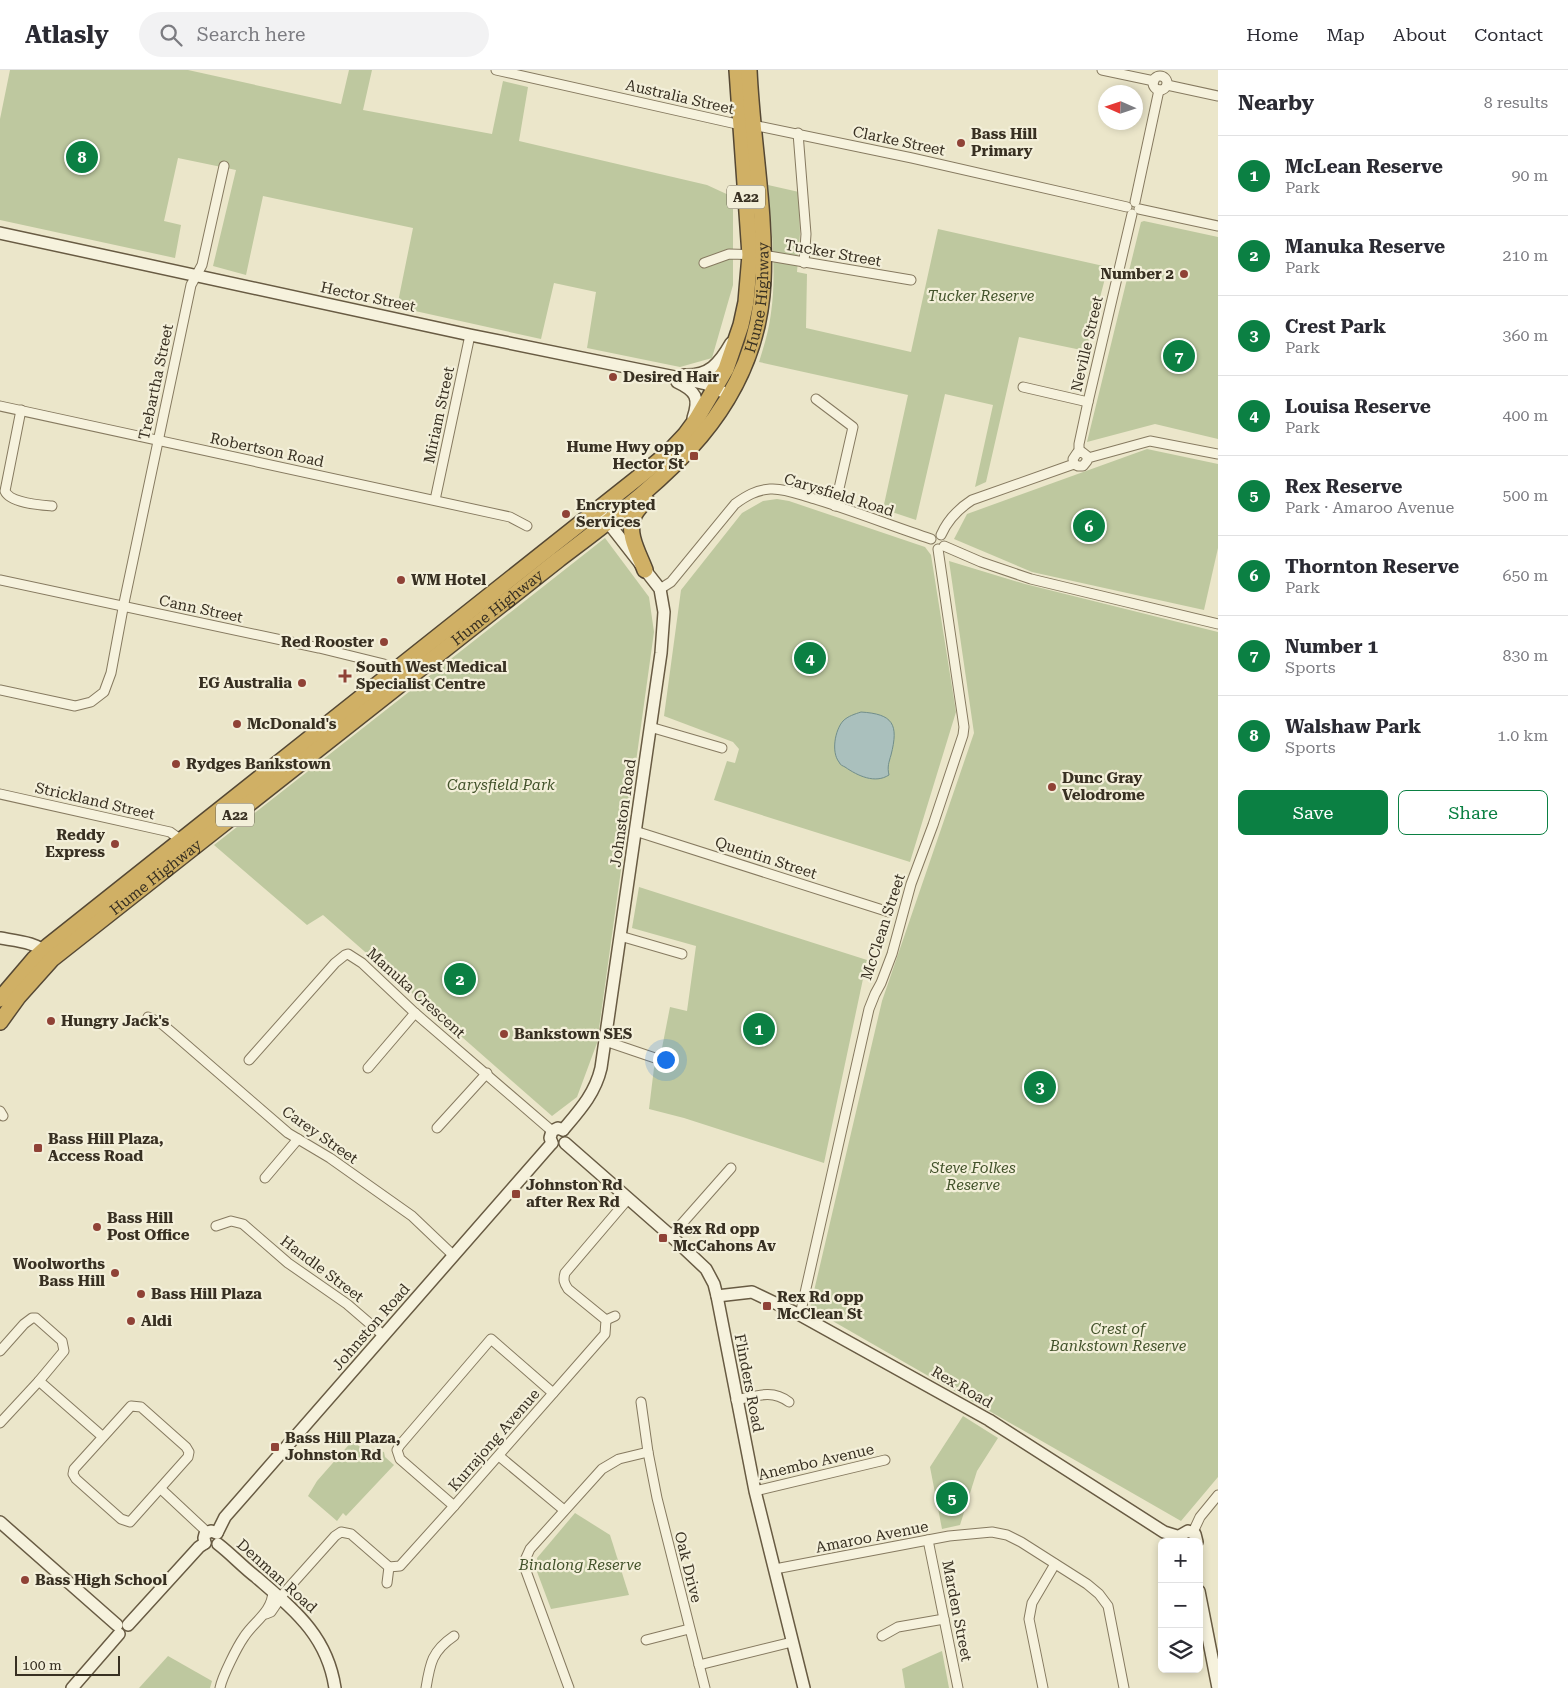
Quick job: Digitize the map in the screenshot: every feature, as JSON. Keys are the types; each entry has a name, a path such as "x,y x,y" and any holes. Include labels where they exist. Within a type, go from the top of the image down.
{"highway":[{"name":"Hume Highway","path":"736,70 747,125"},
{"name":"Hume Highway","path":"0,999 48,954 181,840 645,472 685,435 741,372 757,328 763,283 756,255 747,125 749,70"},
{"name":"Hume Highway","path":"0,1022 48,954 608,522 665,475 708,428 722,392 742,324 756,255"},
{"path":"645,570 632,533 633,519 665,475"}],"street":[{"name":"Australia Street","path":"496,70 747,125"},
{"path":"1102,70 1161,80 1218,96"},
{"name":"Neville Street","path":"1079,452 1088,402 1161,80"},
{"name":"Clarke Street","path":"747,125 798,134 1218,226"},
{"path":"798,134 806,234 804,263"},
{"name":"Trebartha Street","path":"0,690 75,706 91,702 104,692 111,673 123,607 191,285 202,265 224,166"},
{"name":"Hector Street","path":"0,232 470,335 662,374 706,384 722,392"},
{"name":"Tucker Street","path":"704,263 729,254 756,255 911,280"},
{"path":"662,374 699,374 710,370 718,363 742,324"},
{"name":"Miriam Street","path":"435,500 470,335"},
{"path":"662,374 691,390 696,397 696,412 685,435"},
{"path":"1023,387 1088,402"},
{"path":"816,399 853,427 835,506"},
{"name":"Robertson Road","path":"0,406 510,517 527,526"},
{"path":"21,410 5,487 6,494 11,498 38,505 52,506"},
{"path":"1088,458 1150,441 1218,454"},
{"path":"1074,464 1074,456 1079,452 1085,454 1088,458"},
{"path":"941,535 952,516 972,500 1074,464 1083,466 1087,463 1088,458"},
{"name":"Carysfield Road","path":"660,589 671,582 726,513 747,495 756,492 776,490 835,506 931,539"},
{"name":"Johnston Road","path":"558,1131 593,1092 599,1076 664,624 664,607 660,589 598,510"},
{"path":"941,535 934,535 931,539 932,546 1031,579 1218,624"},
{"path":"941,535 945,540 941,548"},
{"name":"McClean Street","path":"800,1315 869,1009 892,954 911,884 963,735 964,727 941,548"},
{"name":"Cann Street","path":"0,580 319,648 384,664 394,672"},
{"path":"650,727 722,748"},
{"name":"Strickland Street","path":"0,794 170,832 181,840"},
{"name":"Quentin Street","path":"635,831 889,912"},
{"path":"620,936 682,954"},
{"path":"0,938 34,945 48,954"},
{"name":"Manuka Crescent","path":"249,1060 345,955 352,955 415,1013 558,1131"},
{"path":"368,1068 415,1013"},
{"name":"Carey Street","path":"148,1016 169,1029 288,1133 330,1158 412,1216 454,1256"},
{"path":"605,1041 655,1058"},
{"path":"437,1128 487,1073"},
{"path":"558,1131 566,1135 565,1142 560,1146 552,1143 550,1138 558,1131"},
{"path":"265,1178 298,1139"},
{"name":"Flinders Road","path":"565,1142 706,1269 714,1284 755,1491 804,1688"},
{"name":"Johnston Road","path":"72,1688 122,1628 200,1547 212,1538 225,1517 552,1143"},
{"path":"671,1236 731,1168"},
{"path":"615,1316 606,1320 568,1289 559,1284 565,1273 628,1199"},
{"name":"Handle Street","path":"216,1226 231,1221 243,1224 288,1263 348,1304 383,1335"},
{"name":"Rex Road","path":"717,1296 752,1292 800,1315 989,1420 1176,1538"},
{"path":"0,1351 28,1320 36,1318 64,1345 64,1351 0,1423"},
{"name":"Kurrajong Avenue","path":"389,1567 400,1566 499,1456 605,1334 606,1320"},
{"path":"454,1506 400,1459 397,1450 400,1444 491,1339 553,1393"},
{"path":"39,1381 103,1437"},
{"path":"736,1400 775,1394 790,1402"},
{"name":"Oak Drive","path":"641,1402 656,1498 705,1688"},
{"path":"135,1405 140,1407 186,1447 189,1452 188,1457 134,1520 130,1522 126,1522 76,1479 73,1474 74,1469 103,1437 131,1406 135,1405"},
{"path":"569,1688 521,1559 607,1465 619,1459 648,1452"},
{"path":"499,1456 564,1510"},
{"name":"Anembo Avenue","path":"755,1491 884,1460"},
{"path":"161,1489 212,1538"},
{"path":"1181,1538 1185,1532 1195,1537 1200,1517 1218,1495"},
{"path":"0,1522 122,1628"},
{"path":"220,1688 244,1637 266,1614 271,1612 277,1595 341,1532 351,1534 389,1567 387,1583"},
{"name":"Amaroo Avenue","path":"775,1570 970,1533 992,1532 1007,1536 1021,1542 1087,1584 1099,1594 1108,1606 1124,1688"},
{"name":"Denman Road","path":"212,1538 298,1614 315,1634 326,1655 336,1688"},
{"name":"Marden Street","path":"928,1540 958,1688"},
{"path":"1043,1688 1029,1619 1032,1604 1055,1564"},
{"path":"1203,1611 1218,1688"},
{"path":"882,1636 898,1627 944,1619"},
{"path":"646,1640 689,1628"},
{"path":"426,1688 437,1650 454,1636"},
{"path":"699,1664 792,1642"}],"green space":[{"path":"10,70 188,70 341,104 349,70 372,70 363,110 492,134 503,81 528,87 519,141 707,185 733,197 733,285 712,358 680,367 587,348 596,292 554,283 541,339 397,307 413,228 263,196 246,275 213,266 236,170 178,158 164,221 181,225 175,258 0,220 0,119"},
{"name":"Tucker Reserve","path":"768,185 799,192 800,234 797,272 807,274 806,328 911,352 938,229 1108,267 1086,351 1019,337 986,482 975,487 993,405 945,394 916,520 883,509 908,395 759,362 769,326 773,297 773,249"},
{"path":"1144,221 1218,237 1218,439 1155,424 1087,442 1141,222"},
{"path":"1147,449 1218,464 1218,548 1204,610 1032,572 954,539 967,514"},
{"path":"777,499 789,501 925,547 931,555 956,712 910,862 714,800 727,761 735,763 739,749 733,742 664,716 681,590 742,513 763,501"},
{"name":"Carysfield Park","path":"605,538 649,597 654,632 597,1043 577,1097 552,1116 323,915 307,925 214,845"},
{"path":"949,561 1025,584 1218,632 1218,1477 1181,1521 810,1308 882,1001 974,733"},
{"path":"639,887 867,960 824,1163 684,1118 649,1109 654,1068 662,1048 670,1007 687,1011 696,946 632,928"},
{"path":"963,1416 998,1438 977,1471 960,1525 942,1529 930,1467"},
{"path":"353,1440 360,1447 384,1452 385,1457 394,1465 346,1516 343,1513 337,1521 308,1496 317,1481"},
{"name":"Binalong Reserve","path":"575,1513 610,1535 629,1595 551,1609 536,1569 537,1558"},
{"path":"942,1651 949,1688 905,1688 902,1669"},
{"path":"168,1656 212,1681 210,1688 139,1688"}],"water":[{"path":"861,712 887,718 893,728 893,744 888,767 889,775 884,778 872,779 855,773 839,763 835,753 835,741 840,725 847,718"}],"place":[{"name":"Bass Hill Primary","path":"961,143"},
{"name":"Walshaw Park","path":"82,157"},
{"name":"Number 2","path":"1184,274"},
{"name":"Number 1","path":"1179,356"},
{"name":"Desired Hair","path":"613,377"},
{"name":"Hume Hwy opp Hector St","path":"694,456"},
{"name":"Encrypted Services","path":"566,514"},
{"name":"Thornton Reserve","path":"1089,526"},
{"name":"WM Hotel","path":"401,580"},
{"name":"Red Rooster","path":"384,642"},
{"name":"Louisa Reserve","path":"810,658"},
{"name":"South West Medical Specialist Centre","path":"345,676"},
{"name":"EG Australia","path":"302,683"},
{"name":"McDonald's","path":"237,724"},
{"name":"Rydges Bankstown","path":"176,764"},
{"name":"Dunc Gray Velodrome","path":"1052,787"},
{"name":"Reddy Express","path":"115,844"},
{"name":"Manuka Reserve","path":"460,979"},
{"name":"Hungry Jack's","path":"51,1021"},
{"name":"McLean Reserve","path":"759,1029"},
{"name":"Bankstown SES","path":"504,1034"},
{"name":"Crest Park","path":"1040,1087"},
{"name":"Bass Hill Plaza, Access Road","path":"38,1148"},
{"name":"Johnston Rd after Rex Rd","path":"516,1194"},
{"name":"Bass Hill Post Office","path":"97,1227"},
{"name":"Rex Rd opp McCahons Av","path":"663,1238"},
{"name":"Woolworths Bass Hill","path":"115,1273"},
{"name":"Bass Hill Plaza","path":"141,1294"},
{"name":"Rex Rd opp McClean St","path":"767,1306"},
{"name":"Aldi","path":"131,1321"},
{"name":"Bass Hill Plaza, Johnston Rd","path":"275,1447"},
{"name":"Rex Reserve","path":"952,1498"},
{"name":"Bass High School","path":"25,1580"}],"park label":[{"name":"Steve Folkes Reserve","path":"973,1176"},
{"name":"Crest of Bankstown Reserve","path":"1118,1338"}]}
